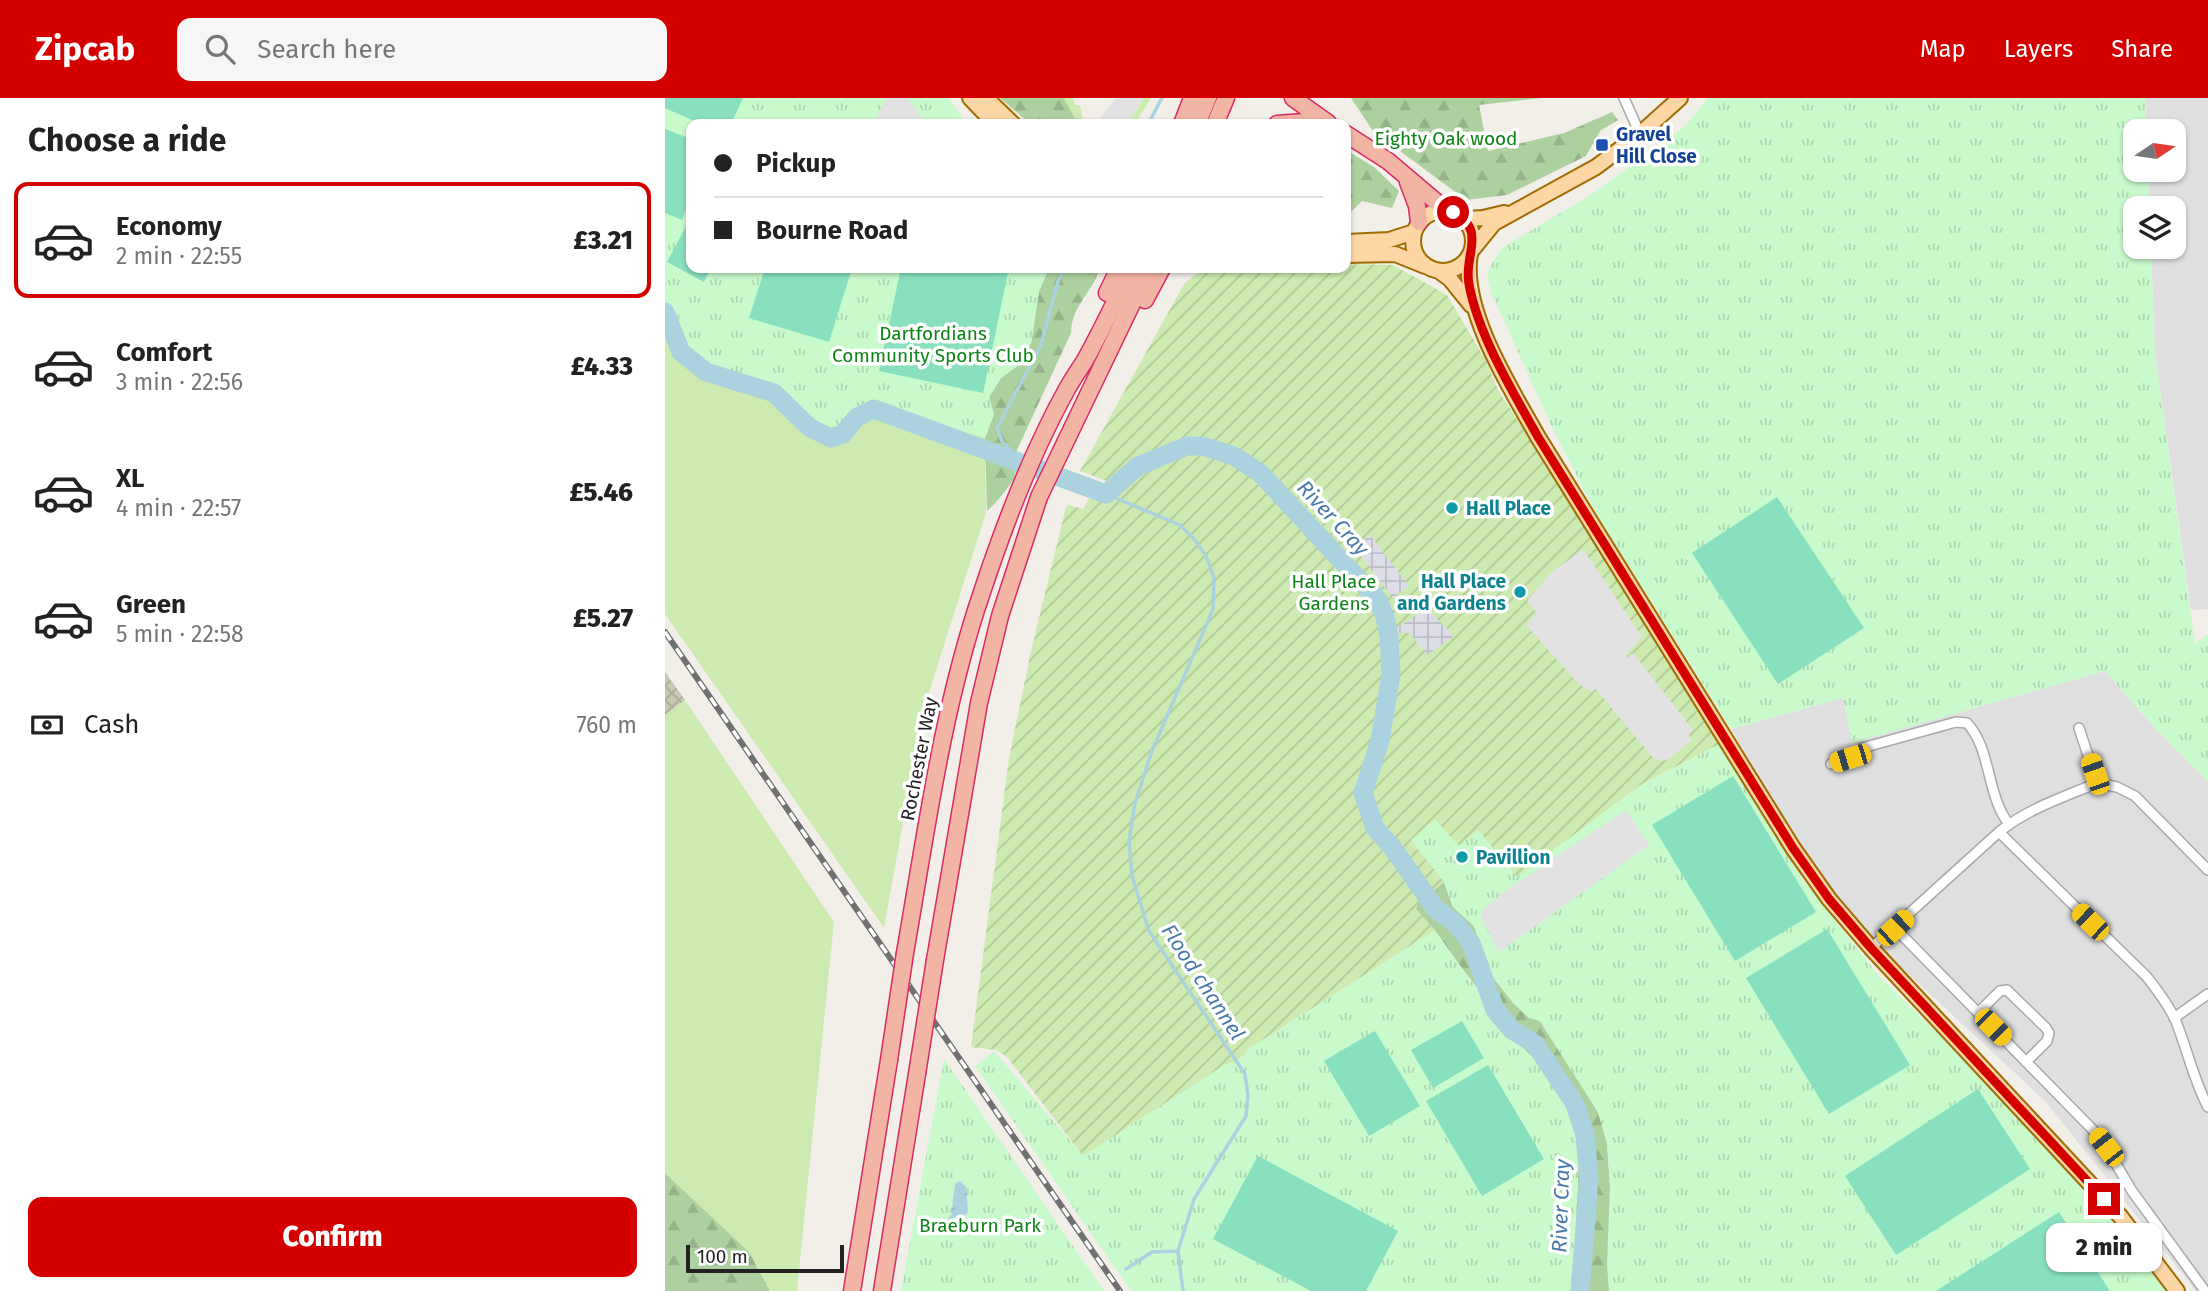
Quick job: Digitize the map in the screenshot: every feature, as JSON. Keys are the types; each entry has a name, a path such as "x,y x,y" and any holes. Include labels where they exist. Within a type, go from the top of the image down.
{"highway":[{"path":"1184,119 1192,98"},
{"path":"1199,119 1208,98"},
{"path":"1217,119 1226,98"},
{"path":"1293,98 1323,119"},
{"path":"1351,137 1388,161 1447,211"},
{"path":"1406,176 1417,206 1416,227"},
{"path":"1067,388 1076,359 1117,273"},
{"name":"Rochester Way","path":"852,1291 905,953 942,742 959,668 981,595 1019,490 1067,388 1083,363 1129,273"},
{"path":"882,1291 979,703 1000,616 1039,497 1146,273"},
{"path":"1095,383 1121,343 1159,273"}],"main road":[{"path":"970,98 990,119"},
{"path":"986,98 1008,119"},
{"path":"1416,227 1413,240 1417,256 1434,270 1450,271 1459,266 1495,223 1516,209 1582,176 1640,134 1680,98"},
{"path":"1351,242 1389,240 1416,227 1431,213 1447,211 1464,219 1483,218 1516,209"},
{"path":"1464,219 1472,233 1468,279 1474,309 1507,381 1565,482 1793,848 1829,899 1871,948 2120,1216 2177,1291"},
{"path":"1351,255 1395,254 1434,270 1450,279 1474,309"}],"street":[{"path":"1624,98 1640,134"},
{"path":"1831,764 1850,758 1862,748 1956,722 1967,723 1977,733 2000,811 2009,824"},
{"path":"2079,728 2097,783"},
{"path":"1871,948 2009,824 2097,783 2117,787 2135,796 2208,870"},
{"path":"1999,832 2147,977 2174,1018 2208,1107"},
{"path":"1895,928 2093,1130 2132,1191 2205,1291"},
{"path":"1978,1013 2004,990 2019,1001 2049,1033 2047,1041 2026,1062"},
{"path":"2174,1018 2208,994"}],"shaded area":[{"path":"886,98 908,98 922,119 876,119"},
{"path":"1116,98 1144,98 1130,119 1099,119"},
{"path":"2145,98 2208,98 2208,609 2191,610 2155,353 2151,259 2186,259 2186,196 2149,196 2148,182 2186,182 2186,119 2146,119"},
{"path":"1370,535 1409,586 1393,598 1357,551 1361,548 1359,544"},
{"path":"1583,549 1642,637 1625,656 1627,658 1633,653 1693,730 1688,734 1692,740 1669,759 1662,761 1653,758 1596,689 1590,692 1577,682 1526,625 1537,613 1527,601 1551,573"},
{"path":"1426,608 1454,636 1427,655 1410,633 1398,633 1398,625"},
{"path":"2105,671 2152,725 2208,782 2208,1291 2196,1291 2046,1102 1873,941 1820,876 1731,729 1843,698 1852,742"},
{"path":"665,672 685,700 665,715"},
{"path":"1626,810 1649,845 1499,952 1481,917 1482,911 1501,894"}],"green space":[{"name":"Dartfordians Community Sports Club","path":"665,98 948,98 963,119 686,119 686,273 1047,273 1039,291 1031,343 1016,367 1001,378 989,397 994,414 985,438 879,405 860,410 842,425 829,427 810,416 778,385 745,379 710,367 696,359 684,343 677,319 665,304"},
{"path":"665,98 743,98 733,119 690,119 665,108"},
{"path":"1000,98 1064,98 1075,119 1024,119"},
{"path":"1064,98 1073,98 1075,105 1080,105 1083,119 1075,119"},
{"path":"1144,98 1151,98 1138,119 1130,119"},
{"name":"Eighty Oak wood","path":"1351,98 1541,98 1479,105 1488,151 1564,133 1612,112 1618,120 1600,131 1586,156 1507,195 1466,200 1373,131"},
{"path":"1708,98 2145,98 2146,119 2123,119 2123,182 2148,182 2149,196 2123,196 2123,259 2151,259 2155,354 2195,644 2208,634 2208,782 2152,725 2105,671 1852,743 1843,698 1731,729 1593,508 1550,423 1491,292 1487,276 1503,247 1586,198 1686,125"},
{"path":"665,129 686,137 686,209 682,220 665,213"},
{"name":"Eighty Oak wood","path":"1351,153 1374,167 1399,191 1392,208 1362,201 1351,212"},
{"path":"686,226 686,272 667,262"},
{"name":"Hall Place Gardens","path":"1351,264 1393,265 1447,295 1485,359 1499,392 1580,514 1719,744 1642,784 1517,877 1478,830 1459,846 1435,819 1411,840 1444,882 1417,903 1416,909 1435,930 1245,1051 1245,1055 1233,1063 1229,1062 1083,1156 1007,1057 996,1050 971,1047 1009,758 1031,651 1066,507 1069,505 1083,509 1088,500 1109,482 1080,471 1184,284 1198,273 1351,273"},
{"path":"687,273 708,273 704,282"},
{"path":"763,273 850,273 829,342 749,318"},
{"path":"900,273 1008,273 983,393 879,371"},
{"path":"1047,273 1098,273 1078,307 1071,333 1012,461 1014,478 987,511 985,438 994,414 989,397 1001,378 1016,367 1031,343 1039,291"},
{"path":"665,304 677,319 684,343 745,379 778,385 810,416 829,427 842,425 860,410 879,405 985,438 986,513 923,711 884,928 665,614"},
{"path":"1777,497 1864,628 1778,684 1692,553"},
{"path":"685,700 834,922 797,1291 770,1291 749,1252 665,1173 665,715"},
{"path":"1719,744 1803,880 1878,975 1981,1076 2126,1234 2167,1291 1609,1291 1607,1265 1610,1186 1607,1143 1598,1112 1540,1021 1529,1018 1514,1004 1492,976 1474,926 1453,907 1444,882 1410,840 1435,819 1478,830 1517,877 1642,784"},
{"path":"1733,776 1816,912 1735,961 1652,825"},
{"path":"1444,882 1453,907 1474,926 1492,976 1514,1004 1529,1017 1540,1021 1598,1112 1607,1143 1610,1186 1609,1291 1573,1291 1579,1157 1574,1118 1543,1068 1507,1032 1472,981 1416,909 1417,903"},
{"path":"1827,929 1910,1065 1829,1114 1746,978"},
{"path":"1435,930 1507,1032 1543,1068 1574,1118 1579,1157 1573,1291 1131,1291 975,1066 994,1051 1083,1156 1229,1061 1233,1063 1245,1056 1245,1051"},
{"path":"1462,1021 1484,1058 1433,1088 1411,1050"},
{"path":"1375,1031 1420,1106 1369,1136 1324,1061"},
{"name":"Braeburn Park","path":"944,1059 1104,1291 901,1291"},
{"path":"1488,1065 1544,1159 1482,1196 1426,1101"},
{"path":"1978,1089 2030,1169 1896,1255 1845,1176"},
{"path":"1258,1156 1398,1231 1366,1291 1311,1291 1213,1239"},
{"path":"665,1173 749,1252 770,1291 665,1291"},
{"path":"2059,1212 2110,1291 1936,1291"}],"water":[{"path":"960,1181 966,1187 968,1212 962,1218 951,1217 955,1184"}],"waterway":[{"path":"1151,119 1162,98"},
{"path":"1025,463 1003,443 997,428 1041,345 1062,273"},
{"name":"River Cray","path":"665,312 681,352 706,372 774,393 810,428 831,438 843,434 857,417 874,409 1106,494 1138,466 1187,446 1203,446 1234,456 1260,473 1378,600 1385,617 1391,674 1380,741 1363,793 1375,828 1392,847 1435,908 1457,925 1471,943 1495,1010 1512,1030 1535,1044 1575,1104 1585,1135 1589,1179 1580,1291"},
{"name":"Flood channel","path":"1106,494 1180,525 1206,556 1214,578 1213,609 1152,751 1135,803 1129,841 1132,876 1149,931 1245,1074 1248,1095 1246,1116 1194,1199 1178,1251 1183,1291"},
{"path":"946,1230 951,1217"},
{"path":"934,1230 941,1230"},
{"path":"1126,1269 1152,1252 1178,1251"}],"railway":[{"path":"665,632 1120,1291"}],"place":[{"name":"Gravel Hill Close","path":"1602,145"},
{"name":"Hall Place","path":"1452,508"},
{"name":"Hall Place and Gardens","path":"1520,592"},
{"name":"Pavillion","path":"1462,857"}],"route":[{"path":"1453,212 1464,219 1472,233 1468,267 1474,309 1507,381 1538,437 1793,848 1829,899 1871,948 2104,1199"}]}
